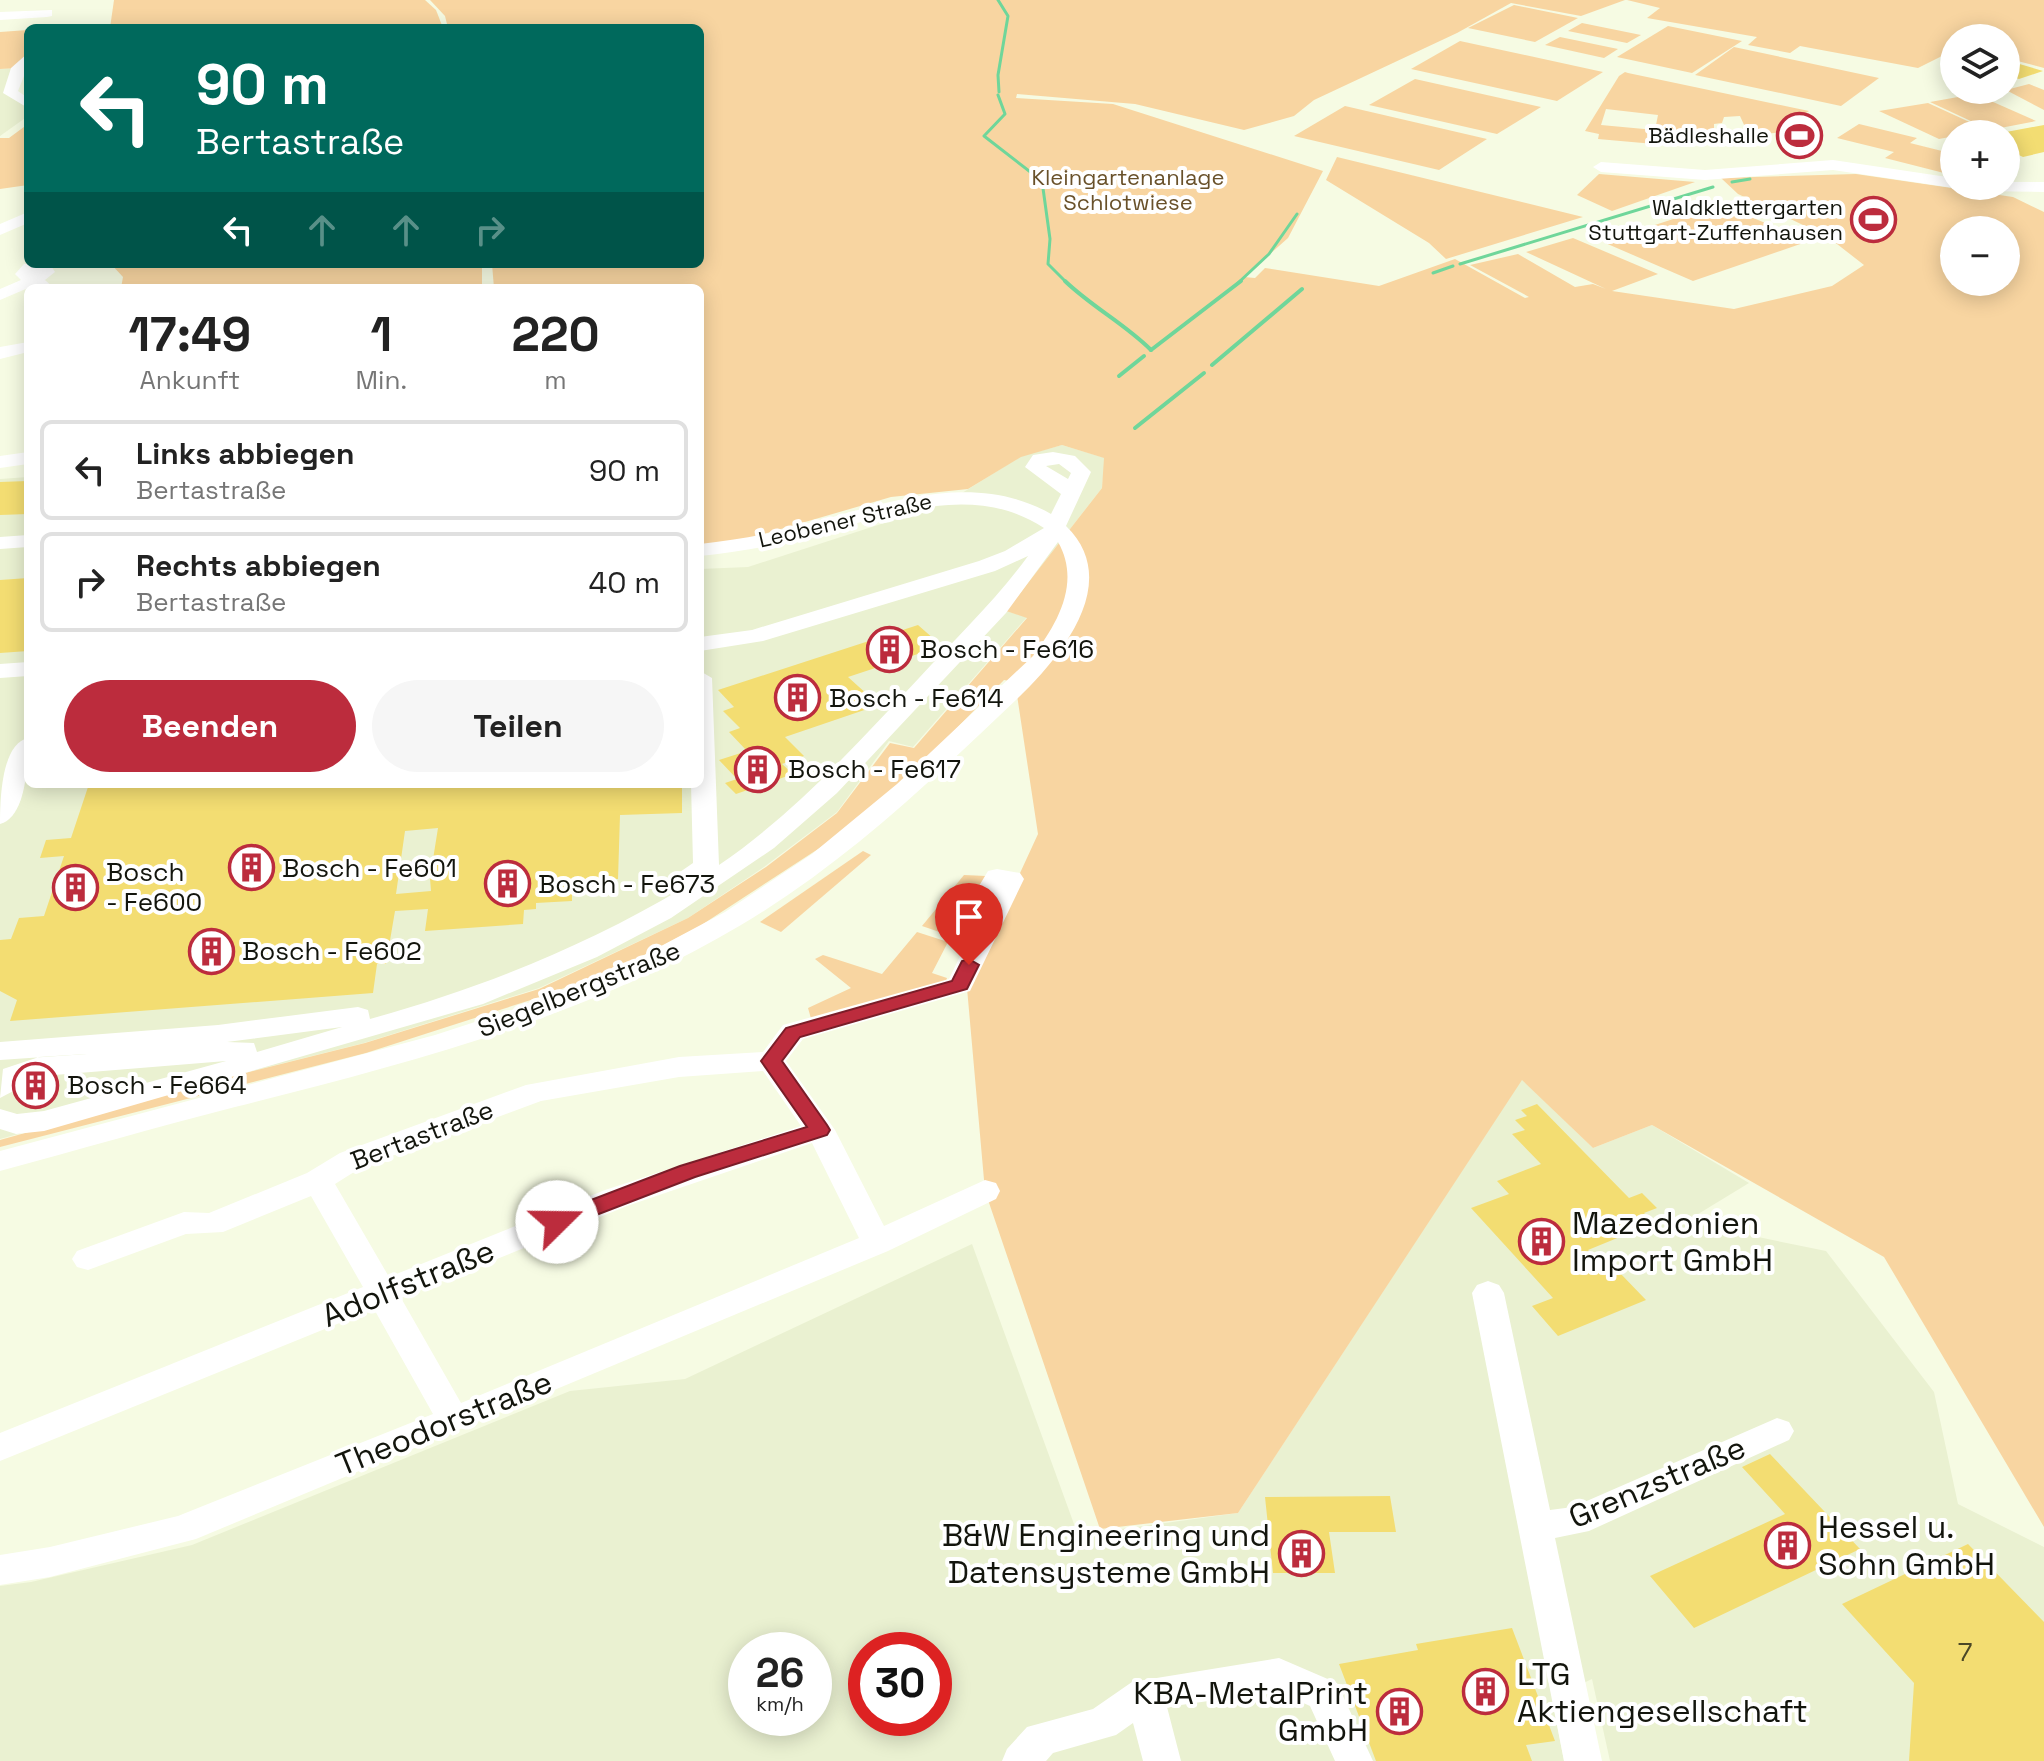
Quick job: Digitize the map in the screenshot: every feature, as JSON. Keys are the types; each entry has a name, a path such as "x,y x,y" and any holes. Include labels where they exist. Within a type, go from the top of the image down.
{"street":[{"path":"0,16 50,6"},
{"path":"24,66 10,93 24,102"},
{"path":"1601,167 1705,175 1833,165 1940,181"},
{"path":"2020,187 2044,187"},
{"path":"0,230 24,219"},
{"path":"0,295 24,289"},
{"path":"0,353 24,348"},
{"path":"0,462 24,459"},
{"path":"0,1119 16,1124 44,1121 475,997 557,964 667,908 764,844 841,777 1004,601 1038,557 1061,538 1071,493"},
{"name":"Leobener Straße","path":"704,549 803,531 893,505 944,498 986,500 1035,512 1053,521 1061,538"},
{"path":"704,643 755,636 987,566 1061,538"},
{"name":"Siegelbergstraße","path":"0,1161 385,1061 504,1023 620,977 721,925 798,877 856,835 1038,663 1063,631 1072,609 1077,573 1061,538"},
{"path":"0,543 24,541"},
{"path":"0,671 24,669"},
{"path":"0,816 24,755"},
{"path":"0,1051 338,1021 460,991 595,931 706,866 704,788"},
{"path":"877,1243 820,1130 771,1061 793,1032 960,985 1005,891"},
{"path":"0,1088 13,1076 39,1067 178,1056 347,1035"},
{"path":"173,1086 190,1077 195,1068 191,1060 178,1056"},
{"name":"Bertastraße","path":"88,1259 184,1223 212,1224 318,1181 351,1160 536,1092 679,1067 771,1061"},
{"name":"Adolfstraße","path":"0,1447 630,1193 820,1130"},
{"path":"318,1181 454,1420"},
{"name":"Theodorstraße","path":"0,1570 50,1562 183,1529 454,1420 877,1243 985,1191"},
{"name":"Grenzstraße","path":"1488,1293 1583,1761"},
{"name":"Grenzstraße","path":"1535,1526 1577,1521 1777,1431"},
{"path":"1021,1761 1041,1739 1103,1723 1145,1694 1279,1674 1324,1695 1354,1761"},
{"path":"1145,1694 1162,1761"}],"shaded area":[{"path":"18,68 10,88 24,100 24,119 0,136 0,69"},
{"path":"1062,445 1105,458 1102,488 1006,611 1027,617 913,747 889,741 837,812 764,867 688,918 539,988 364,1043 0,1139 0,479 24,477 24,788 704,788 704,569 748,567 946,503 1021,456"},
{"path":"1522,1079 1593,1148 1652,1125 1749,1183 1685,1222 1826,1251 1934,1392 1958,1504 2044,1547 2044,1761 1610,1761 1592,1679 1552,1698 1564,1761 0,1761 0,1586 31,1582 192,1545 570,1391 685,1379 972,1244 1078,1535 1238,1513"}],"green space":[{"path":"114,0 425,0 436,10 441,24 111,24"},
{"name":"Kleingartenanlage Schlotwiese","path":"430,0 1625,0 1581,16 1511,3 1457,33 1314,100 1294,116 1244,130 1135,104 1017,94 1016,98 1113,104 1323,171 1288,238 1244,277 1255,278 1265,268 1379,286 1455,259 1525,298 1529,297 1470,265 1518,254 1575,287 1593,284 1606,289 1526,252 1573,238 1658,274 1612,291 1734,309 1832,286 1864,265 1828,237 1738,194 1721,178 1856,174 1940,186 1940,200 2019,200 2044,212 2044,1527 1884,1257 1652,1125 1593,1148 1522,1080 1238,1513 1100,1529 985,1191 967,988 1038,834 1015,682 1004,680 893,793 855,825 700,926 623,966 540,997 366,1053 0,1147 0,1140 189,1087 365,1043 539,989 688,918 766,867 837,813 890,743 914,748 1027,618 1006,611 1102,488 1104,458 1062,445 1021,457 968,489 891,497 740,541 704,546 704,284 494,284 492,268 704,268 704,24 447,24 445,16"},
{"path":"1627,0 2044,0 2044,68 2020,62 2020,24 1940,24 1940,57 1918,68 1800,46 1790,53 1748,45 1757,37 1647,18 1660,8"},
{"path":"1514,5 1578,18 1535,42 1468,28"},
{"path":"1582,23 1641,35 1627,43 1568,31"},
{"path":"1668,26 1742,41 1692,73 1617,57"},
{"path":"24,30 24,61 18,68 0,69 0,32"},
{"path":"1560,37 1618,49 1604,58 1545,45"},
{"path":"1460,41 1603,72 1557,101 1411,69"},
{"path":"1734,47 1879,78 1841,106 1695,75"},
{"path":"1625,72 1809,111 1803,115 1807,117 1791,127 1770,134 1745,127 1740,116 1724,117 1722,123 1714,124 1714,132 1691,134 1688,147 1598,139 1599,134 1585,131 1619,76","holes":["1606,109 1658,115 1655,130 1601,125"]},
{"path":"1415,79 1541,107 1497,134 1369,105"},
{"path":"2029,84 2044,90 2044,110 2020,97 2020,86"},
{"path":"1930,102 1998,104 2036,121 2020,124 2020,120 1969,120"},
{"path":"1928,103 1965,120 1940,120 1939,139 1879,111"},
{"path":"1345,106 1487,139 1439,170 1294,136"},
{"path":"1859,124 1917,138 1910,143 1940,150 1940,172 1885,158 1894,152 1837,138"},
{"path":"24,127 24,186 0,189 0,138 9,138"},
{"path":"1337,157 1583,217 1446,259 1429,243 1326,180"},
{"path":"1599,174 1695,182 1612,211 1577,195"},
{"path":"1719,204 1809,241 1693,281 1603,242"},
{"path":"115,268 482,268 482,284 122,284 123,277"},
{"path":"863,851 871,855 781,932 760,922"},
{"path":"964,875 986,876 951,936 922,926"},
{"path":"917,932 948,942 932,973 947,978 945,985 812,1022 808,1008 851,988 815,959 823,955 882,974"}],"building":[{"path":"2020,64 2043,71 2020,79"},
{"path":"2044,125 2044,152 2020,156 2020,129"},
{"path":"24,481 24,514 0,515 0,482"},
{"path":"24,578 24,651 0,653 0,580"},
{"name":"Bosch - Fe614","path":"918,625 942,646 848,677 879,705 785,737 804,756 782,764 793,774 736,794 725,783 737,779 719,760 747,751 729,732 740,728 723,711 734,707 718,690"},
{"path":"88,788 682,788 682,813 620,815 618,879 584,881 583,887 572,888 572,901 536,903 536,909 524,910 523,924 425,931 428,909 395,911 386,964 377,964 373,993 10,1021 17,1000 0,991 0,940 11,939 19,918 44,916 64,856 40,858 46,840 71,838","holes":["438,828 430,878 431,891 396,894 405,831"]},
{"name":"Bosch - Fe664","path":"56,1078 52,1091 16,1094 43,1079"},
{"path":"1537,1104 1629,1198 1642,1193 1657,1208 1644,1213 1654,1223 1588,1250 1611,1275 1619,1272 1646,1300 1558,1336 1532,1306 1553,1298 1471,1208 1509,1194 1497,1181 1541,1164 1512,1134 1525,1130 1515,1120 1527,1116 1521,1110"},
{"name":"Hessel u. Sohn GmbH","path":"1770,1454 1860,1549 1694,1628 1650,1576 1785,1514 1742,1467"},
{"name":"B&W Engineering und Datensysteme GmbH","path":"1390,1496 1396,1532 1329,1532 1335,1573 1273,1573 1265,1497"},
{"path":"1968,1544 2044,1622 2044,1761 1909,1761 1914,1683 1842,1604"},
{"path":"1512,1628 1555,1741 1526,1745 1532,1761 1376,1761 1339,1664 1418,1650 1416,1644"}],"waterway":[{"path":"998,0 1008,16 998,75 999,92"},
{"path":"998,95 1005,114 984,136 1042,181 1050,239 1048,264 1065,281"},
{"path":"1732,182 1750,179"},
{"path":"1460,264 1713,187"},
{"path":"1238,283 1269,254 1297,214"},
{"path":"1433,273 1453,266"},
{"path":"1065,281 1151,350 1241,281"},
{"path":"1212,365 1302,289"},
{"path":"1119,376 1144,356"},
{"path":"1135,428 1204,373"}],"place":[{"name":"Bädleshalle","path":"1800,135"},
{"name":"Waldklettergarten Stuttgart-Zuffenhausen","path":"1874,220"},
{"name":"Bosch - Fe616","path":"889,649"},
{"name":"Bosch - Fe614","path":"798,698"},
{"name":"Bosch - Fe617","path":"757,769"},
{"name":"Bosch - Fe601","path":"251,868"},
{"name":"Bosch - Fe673","path":"507,884"},
{"name":"Bosch - Fe600","path":"75,887"},
{"name":"Bosch - Fe602","path":"211,951"},
{"name":"Bosch - Fe664","path":"36,1085"},
{"name":"Mazedonien Import GmbH","path":"1541,1241"},
{"name":"Hessel u. Sohn GmbH","path":"1787,1545"},
{"name":"B&W Engineering und Datensysteme GmbH","path":"1301,1553"},
{"name":"LTG Aktiengesellschaft","path":"1486,1692"},
{"name":"KBA-MetalPrint GmbH","path":"1399,1711"}],"route":[{"path":"557,1222 688,1171 820,1130 771,1061 793,1032 960,985 969,965"}]}
